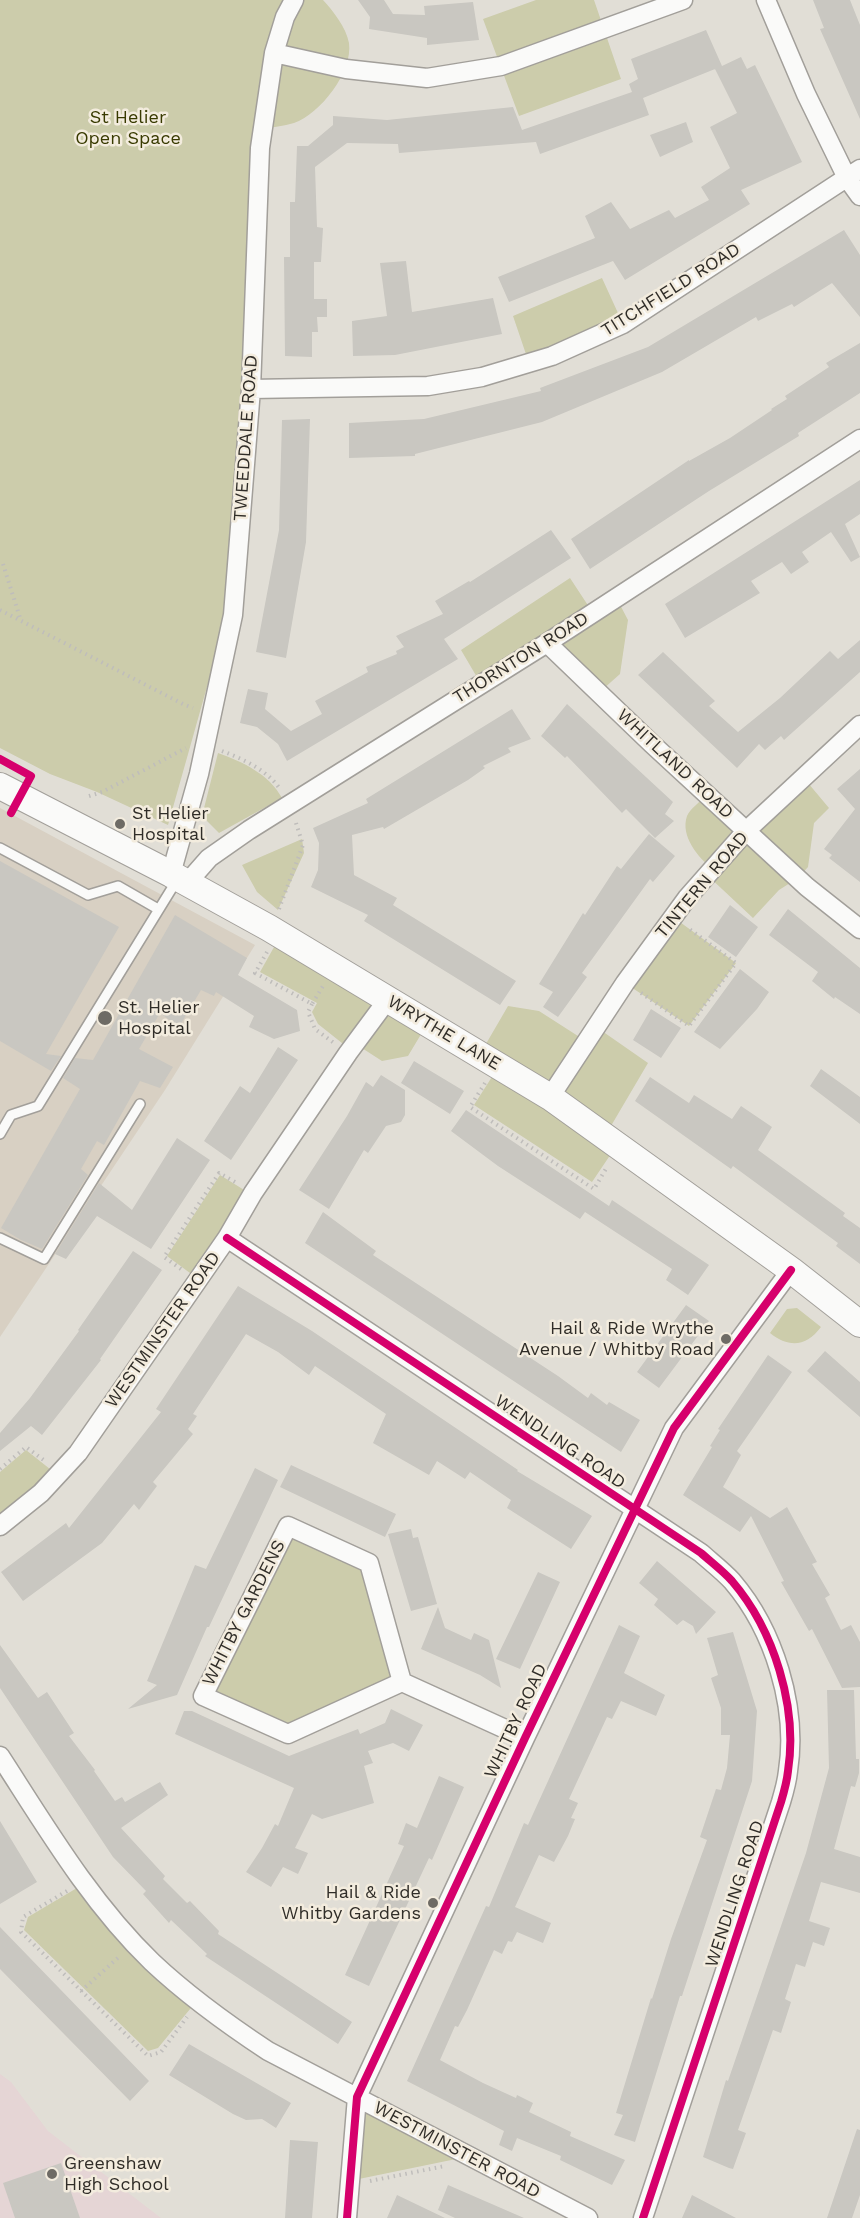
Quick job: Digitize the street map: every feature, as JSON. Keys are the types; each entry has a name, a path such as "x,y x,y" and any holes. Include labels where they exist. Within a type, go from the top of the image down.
{"main road":[{"name":"WRYTHE LANE","path":"0,786 179,878 277,933 550,1097 791,1270 860,1324"}],"street":[{"name":"TWEEDDALE ROAD","path":"179,878 233,615 251,389 260,148 274,53 285,17 294,0"},
{"path":"274,53 346,69 427,78 501,66 683,0"},
{"path":"766,0 806,94 853,173 860,196"},
{"name":"TITCHFIELD ROAD","path":"251,389 428,386 482,377 552,356 623,324 853,173"},
{"name":"THORNTON ROAD","path":"179,878 249,830 547,642 860,439"},
{"name":"WHITLAND ROAD","path":"547,642 652,744 807,887 860,928"},
{"name":"TINTERN ROAD","path":"550,1097 625,983 687,898 747,831 860,725"},
{"name":"WESTMINSTER ROAD","path":"0,1526 41,1493 78,1453 198,1280 253,1193 348,1053 388,999"},
{"name":"WENDLING ROAD","path":"226,1238 701,1553 732,1581 751,1608 776,1656 784,1685 790,1740 789,1770 781,1802 643,2218"},
{"name":"WHITBY ROAD","path":"347,2218 357,2097 525,1738 674,1428 791,1270"},
{"name":"WHITBY GARDENS","path":"288,1526 369,1563 402,1682 288,1734 202,1696 288,1526"},
{"path":"402,1682 525,1738"},
{"name":"WESTMINSTER ROAD","path":"0,1756 65,1857 134,1943 152,1962 233,2029 268,2051 588,2218"}],"lane":[{"path":"0,848 88,895 118,886 158,909"},
{"path":"0,1134 11,1115 38,1106 179,878"},
{"path":"0,1238 44,1258 140,1104"}],"path":[{"path":"3,564 21,621"},
{"path":"0,610 183,704 211,714"},
{"path":"89,796 102,792 182,748"},
{"path":"625,983 689,1026 736,963 673,917"},
{"path":"277,933 255,973 312,1004"},
{"path":"335,968 308,1012 315,1029 348,1053"},
{"path":"496,1065 470,1107 594,1189 620,1146"},
{"path":"198,1280 164,1257 219,1173 253,1193"},
{"path":"0,1469 26,1447 59,1473"},
{"path":"83,1881 23,1917 21,1932 148,2056 161,2052 199,2002"},
{"path":"81,1991 134,1943"},
{"path":"349,2186 476,2159"}],"shaded area":[{"name":"St. Helier Hospital","path":"0,808 255,945 165,1090 0,1337"},
{"name":"Greenshaw High School","path":"0,2074 11,2082 48,2131 161,2218 0,2218"}],"green space":[{"name":"St Helier Open Space","path":"0,0 286,0 269,56 240,498 227,596 214,662 168,825 97,792 50,774 0,748"},
{"path":"294,0 323,0 345,31 349,43 349,54 340,79 314,111 294,123 262,129"},
{"path":"536,0 594,0 621,79 519,116 483,19"},
{"path":"602,278 623,324 529,363 513,316"},
{"path":"570,578 593,613 481,684 461,650"},
{"path":"618,601 628,620 620,674 602,690 555,642"},
{"path":"218,753 237,760 263,776 282,798 219,833 202,816"},
{"path":"803,777 829,808 814,823 808,867 798,878 779,890 753,918 707,875 712,869 696,852 688,838 685,824 687,816 706,795 747,830"},
{"path":"302,839 304,853 278,910 257,892 242,865"},
{"path":"673,917 736,963 689,1026 625,983"},
{"path":"278,940 426,1026 408,1056 382,1061 351,1041 347,1047 318,1024 312,1012 317,1003 260,972"},
{"path":"508,1006 539,1011 592,1045 602,1031 648,1063 608,1131 483,1049"},
{"path":"497,1069 617,1145 592,1182 474,1105"},
{"path":"220,1175 249,1193 194,1276 167,1256"},
{"path":"797,1308 821,1327 815,1334 803,1342 791,1343 770,1333 787,1309"},
{"path":"26,1450 55,1473 0,1522 0,1472"},
{"path":"288,1526 369,1563 402,1682 288,1734 203,1696"},
{"path":"82,1885 195,2003 158,2048 148,2051 24,1930 28,1917"},
{"path":"360,2106 461,2158 354,2180"}],"building":[{"path":"358,0 384,0 393,14 425,15 424,6 473,2 479,40 427,45 427,38 369,29 370,17"},
{"path":"813,0 850,0 860,25 860,119 820,29 824,28"},
{"path":"706,30 722,66 741,57 747,69 755,65 802,162 741,190 750,204 625,280 613,261 509,302 498,277 595,238 585,216 611,202 630,229 669,210 675,218 709,200 701,187 730,168 710,127 737,113 715,69 643,98 649,115 540,154 536,142 399,153 398,144 347,143 315,167 317,227 323,228 321,262 314,262 314,299 327,299 327,317 317,317 318,332 312,332 312,357 285,356 284,257 290,257 290,202 295,202 297,146 308,146 333,125 333,116 387,120 513,107 522,130 632,92 629,84 638,79 631,59"},
{"path":"686,122 693,142 660,157 650,135"},
{"path":"844,230 860,255 860,317 832,283 794,307 792,304 758,321 756,317 662,372 542,422 415,454 415,456 349,458 349,423 424,419 541,391 540,388 648,347"},
{"path":"406,261 412,312 493,298 502,334 395,355 353,356 352,321 387,316 380,263"},
{"path":"860,343 860,393 798,433 799,436 709,491 590,569 571,539 689,460 730,438 772,410 787,399 785,396 829,367 826,363"},
{"path":"310,419 306,542 286,658 256,652 279,530 282,420"},
{"path":"860,480 860,514 845,524 860,557 851,562 831,532 802,552 809,562 791,574 782,562 751,581 760,593 685,638 665,604"},
{"path":"551,530 571,558 444,639 458,659 287,761 278,744 257,727 240,723 248,689 268,693 265,709 291,731 322,714 315,701 368,672 366,667 397,654 396,651 404,647 396,636 443,614 435,601 470,582"},
{"path":"860,640 860,672 784,740 781,736 765,750 759,744 737,768 638,675 663,652 715,701 709,706 738,732 780,698 830,651 838,659"},
{"path":"567,704 673,802 665,814 674,821 655,838 626,809 622,813 567,756 565,758 541,736"},
{"path":"512,709 531,739 508,748 511,752 483,766 485,768 468,780 384,829 383,827 352,835 354,875 397,898 393,905 516,981 500,1005 364,921 368,915 311,887 318,870 319,843 313,828 368,803 366,799"},
{"path":"860,769 860,882 829,858 832,855 824,849 855,809 837,789"},
{"path":"649,834 675,856 653,882 650,879 582,973 587,977 558,1017 543,1007 553,992 539,984 583,913 585,915 617,866 621,869"},
{"path":"0,861 119,927 46,1054 61,1056 51,1071 0,1041"},
{"path":"730,905 758,927 736,957 708,937"},
{"path":"788,909 860,968 860,1014 835,997 834,999 812,981 818,972 769,935"},
{"path":"175,915 247,958 238,975 297,1010 300,1031 274,1039 249,1027 254,1016 216,992 214,996 201,990 179,1027 160,1013 139,1049 173,1067 160,1088 140,1081 104,1145 97,1141 81,1169 88,1175 42,1249 21,1240 1,1228 80,1089 63,1078 75,1058 93,1060"},
{"path":"740,969 769,992 757,1009 720,1049 694,1032"},
{"path":"651,1009 681,1028 661,1058 633,1040"},
{"path":"278,1047 298,1060 231,1160 204,1141 240,1086 250,1093"},
{"path":"414,1061 464,1091 450,1114 401,1083"},
{"path":"821,1069 860,1097 860,1124 810,1086"},
{"path":"381,1075 405,1090 405,1115 401,1122 386,1126 368,1153 364,1150 329,1209 299,1190 366,1082 373,1087"},
{"path":"650,1077 689,1103 694,1095 732,1119 741,1106 772,1127 758,1150 845,1213 843,1216 860,1228 860,1264 836,1246 838,1243 733,1166 731,1169 635,1101"},
{"path":"466,1110 609,1206 612,1200 709,1265 688,1295 666,1280 672,1269 585,1212 580,1219 498,1166 451,1131"},
{"path":"177,1138 210,1160 151,1249 97,1216 66,1259 55,1254 99,1183 132,1210"},
{"path":"323,1212 376,1251 373,1255 588,1398 591,1393 607,1405 609,1402 640,1420 621,1452 305,1243"},
{"path":"133,1251 162,1270 101,1360 42,1435 31,1426 0,1451 0,1433 30,1398 79,1331"},
{"path":"238,1286 312,1331 517,1471 592,1516 571,1549 507,1508 511,1500 470,1472 465,1479 437,1461 429,1475 373,1443 386,1414 315,1366 309,1375 278,1352 246,1334 193,1414 197,1416 188,1429 193,1434 153,1482 157,1486 139,1510 134,1504 102,1543 23,1601 1,1572 66,1523 69,1528 161,1412 156,1409"},
{"path":"686,1305 709,1321 659,1388 637,1372"},
{"path":"825,1351 860,1382 860,1417 807,1371"},
{"path":"768,1355 792,1372 737,1451 741,1455 723,1487 770,1518 787,1507 817,1562 812,1564 830,1595 825,1598 841,1630 851,1625 860,1642 860,1687 842,1688 812,1629 809,1631 781,1582 784,1581 751,1516 740,1532 683,1495 712,1447 710,1446 720,1430 718,1429"},
{"path":"291,1465 396,1514 385,1537 280,1487"},
{"path":"255,1468 278,1480 177,1695 128,1709 157,1685 147,1681 195,1565 206,1569"},
{"path":"411,1529 413,1538 418,1537 437,1604 411,1611 388,1534"},
{"path":"657,1561 716,1612 696,1634 693,1626 683,1620 677,1625 654,1605 658,1599 639,1583"},
{"path":"538,1572 560,1582 520,1669 496,1659"},
{"path":"438,1607 445,1628 471,1640 474,1633 489,1640 501,1688 480,1675 421,1649"},
{"path":"619,1625 640,1636 624,1673 665,1695 656,1716 621,1701 612,1719 607,1717 569,1799 578,1803 571,1818 575,1819 568,1836 554,1862 539,1855 515,1907 551,1923 543,1943 517,1932 512,1942 508,1941 502,1954 494,1950 467,2010 458,2027 455,2026 440,2060 483,2083 533,2103 529,2112 571,2132 570,2136 625,2160 612,2185 560,2160 561,2156 517,2138 512,2151 499,2145 504,2131 407,2081 486,1906 489,1907 524,1823 528,1825"},
{"path":"733,1632 757,1711 752,1781 682,1996 680,1996 635,2142 614,2135 623,2115 616,2113 651,1998 707,1840 700,1837 716,1789 721,1790 727,1768 730,1735 721,1735 721,1708 711,1678 718,1675 707,1638"},
{"path":"0,1645 38,1698 47,1692 74,1733 69,1736 115,1801 122,1797 125,1802 160,1782 168,1795 121,1828 165,1876 163,1879 187,1903 190,1901 219,1931 218,1934 352,2022 338,2044 205,1956 207,1954 171,1920 169,1923 143,1894 146,1891 113,1857 0,1688"},
{"path":"827,1690 854,1690 856,1759 859,1759 859,1773 855,1787 851,1786 834,1849 860,1857 860,1893 821,1882 809,1921 830,1928 824,1946 813,1942 805,1967 796,1964 785,1999 791,2002 781,2033 773,2030 738,2130 746,2133 733,2169 703,2157 726,2080 728,2081 806,1853 829,1768"},
{"path":"391,1709 423,1725 409,1751 393,1743 368,1751 373,1763 364,1766 374,1803 322,1819 312,1814 295,1848 308,1853 298,1874 283,1867 271,1887 246,1872 275,1824 278,1826 294,1788 175,1734 184,1711 192,1711 289,1756 358,1729 360,1734 385,1723"},
{"path":"439,1776 464,1787 432,1860 429,1858 369,1986 345,1975 404,1846 398,1844 406,1823 417,1828"},
{"path":"0,1821 37,1882 0,1904"},
{"path":"0,1927 149,2081 130,2101 0,1969"},
{"path":"189,2044 291,2103 276,2128 262,2119 246,2120 233,2114 169,2075"},
{"path":"857,2129 860,2130 860,2195 852,2218 827,2218"},
{"path":"290,2140 318,2142 312,2218 285,2218"},
{"path":"61,2163 80,2218 15,2218 3,2183"},
{"path":"448,2185 524,2218 455,2218 438,2210"},
{"path":"397,2195 445,2218 387,2218"},
{"path":"692,2195 736,2218 682,2218"}],"cycle path":[{"path":"0,759 31,776 11,813"},
{"path":"227,1238 701,1553 732,1581 760,1622 771,1646 780,1670 789,1721 790,1746 786,1783 643,2218"},
{"path":"347,2218 357,2097 525,1738 674,1428 791,1270"}],"place":[{"name":"St Helier Hospital","path":"120,824"},
{"name":"St. Helier Hospital","path":"105,1018"},
{"name":"Hail & Ride Wrythe Avenue / Whitby Road","path":"726,1339"},
{"name":"Hail & Ride Whitby Gardens","path":"433,1903"},
{"name":"Greenshaw High School","path":"52,2174"}]}
